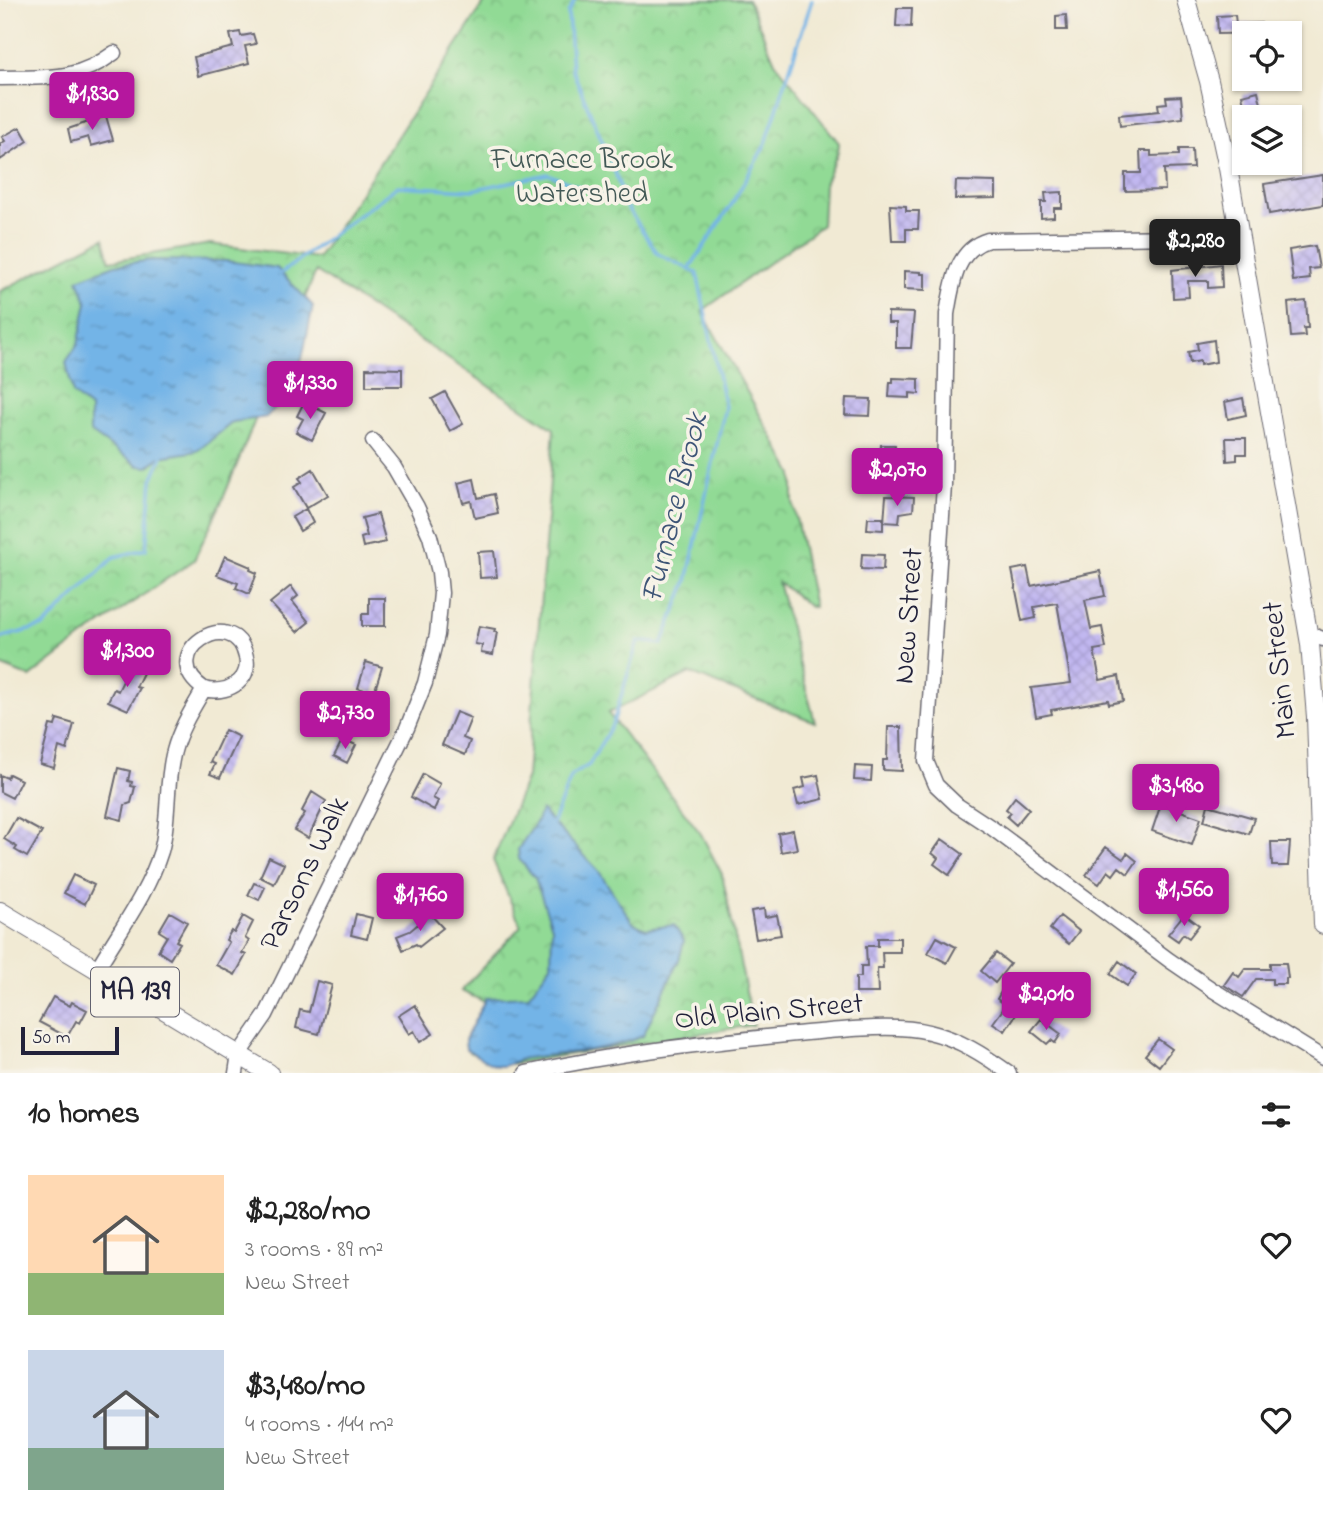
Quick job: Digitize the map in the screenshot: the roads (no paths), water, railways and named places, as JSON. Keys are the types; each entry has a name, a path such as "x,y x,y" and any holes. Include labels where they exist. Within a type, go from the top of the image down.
{"main road":[{"name":"Main Street","path":"1186,0 1216,110 1316,637 1323,925"},
{"name":"MA 139","path":"0,911 269,1073"}],"street":[{"path":"0,78 82,73 114,53"},
{"name":"New Street","path":"1238,232 1178,237 988,240 973,247 962,260 952,286 947,314 944,485 926,761 936,785 957,805 1023,850 1169,960 1323,1058"},
{"name":"Parsons Walk","path":"239,1054 266,1015 363,821 412,718 432,659 440,593 436,554 417,507 389,460 373,441"},
{"path":"214,633 229,635 243,648 247,660 244,674 233,687 223,691 204,689 195,681 189,670 188,656 194,644 204,636 214,633"},
{"path":"97,969 154,869 165,832 173,753 179,735 204,689"},
{"name":"Old Plain Street","path":"526,1073 610,1056 702,1044 822,1032 904,1029 927,1031 962,1043 1009,1073"},
{"path":"236,1073 239,1054"}],"water":[{"path":"152,260 227,261 277,268 313,306 302,359 288,396 266,417 233,422 197,451 160,457 148,467 139,466 90,432 90,408 73,394 66,362 78,344 87,303 78,279 115,265"},
{"path":"541,810 598,870 633,923 646,929 674,925 684,941 679,960 643,1036 600,1048 526,1058 499,1066 466,1049 465,1040 486,998 528,996 551,965 552,927 535,878 519,859 518,849 537,821"}],"waterway":[{"name":"Furnace Brook","path":"551,826 572,775 589,765 613,723 638,641 662,644 687,581 725,407 697,273 658,254 626,206 615,172 572,69 568,13 575,0"},
{"path":"689,269 732,204 766,143 812,0"},
{"path":"280,274 398,186 472,190 548,174 626,206"},
{"path":"0,638 44,626 114,557 146,549 152,480 163,454"}],"park label":[{"name":"Furnace Brook Watershed","path":"582,178"}]}
